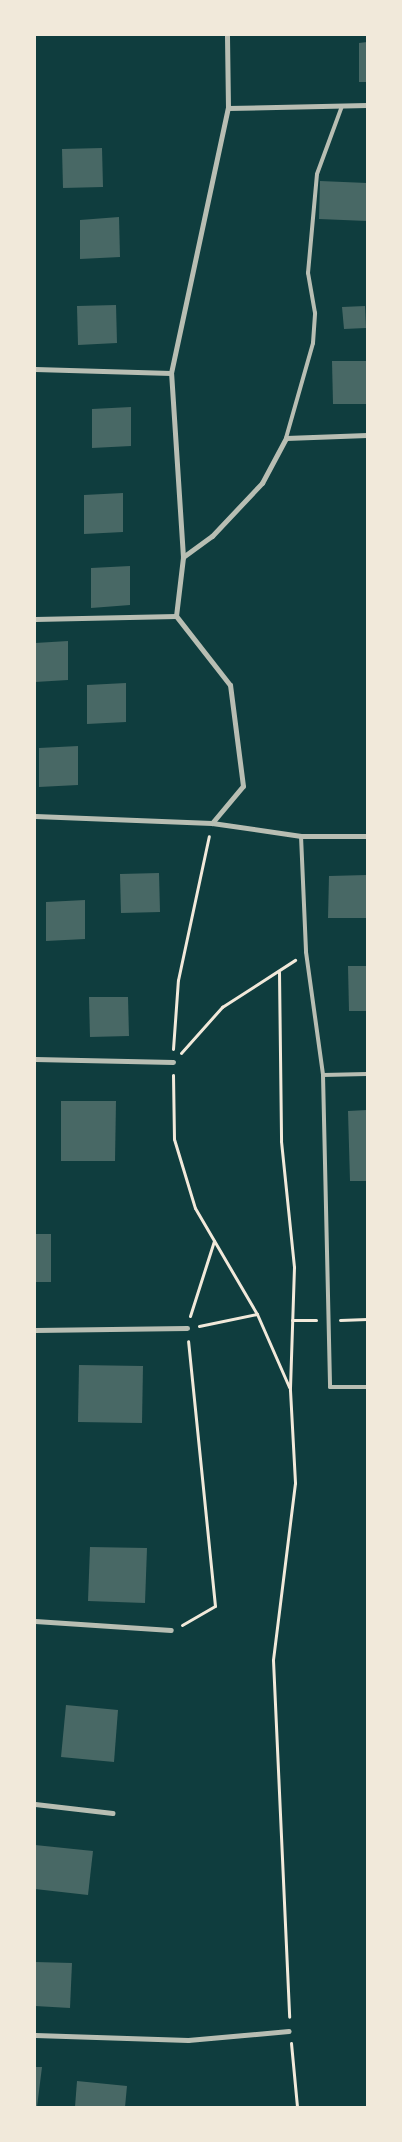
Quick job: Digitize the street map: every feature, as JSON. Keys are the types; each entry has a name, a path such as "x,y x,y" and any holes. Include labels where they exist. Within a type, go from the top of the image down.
{"street":[{"path":"212,823 243,786 230,685 176,616 183,557 171,373 228,108 227,35"},
{"path":"228,108 367,105"},
{"path":"35,369 171,373"},
{"path":"183,557 212,536 262,483 286,438 367,435"},
{"path":"35,619 176,616"},
{"path":"35,816 212,823 301,836 367,836"},
{"path":"35,1059 172,1062"},
{"path":"35,1330 187,1328"},
{"path":"35,1621 171,1630"},
{"path":"35,1804 112,1813"},
{"path":"35,2035 188,2040 289,2031"}],"lane":[{"path":"286,438 313,343 315,312 308,272 317,174 342,106"},
{"path":"301,836 306,952 322,1074 330,1386 367,1387"},
{"path":"322,1074 366,1074 367,1068"}],"path":[{"path":"212,823 178,980 172,1062 174,1139 195,1208 257,1314 290,1390"},
{"path":"172,1062 222,1007 306,952"},
{"path":"278,972 281,1141 294,1267 290,1390 296,1483 273,1660 289,2031 297,2107"},
{"path":"171,1630 215,1606 187,1328 214,1240"},
{"path":"187,1328 257,1314"}],"building":[{"path":"367,42 367,82 359,82 359,43"},
{"path":"102,148 103,187 63,188 62,149"},
{"path":"320,181 367,183 367,221 319,219"},
{"path":"119,217 120,257 80,259 80,220"},
{"path":"116,305 117,343 78,345 77,306"},
{"path":"365,306 366,328 344,329 342,307"},
{"path":"332,361 367,361 367,404 333,404"},
{"path":"131,407 131,446 92,448 92,409"},
{"path":"123,493 123,532 84,534 84,495"},
{"path":"130,566 130,605 91,608 91,568"},
{"path":"68,641 68,680 35,682 35,643"},
{"path":"126,683 126,722 87,724 87,685"},
{"path":"78,746 78,785 39,787 39,748"},
{"path":"159,873 160,912 121,913 120,874"},
{"path":"367,875 367,918 328,918 329,876"},
{"path":"85,900 85,939 46,941 46,902"},
{"path":"348,966 367,966 367,1011 349,1011"},
{"path":"89,997 128,997 129,1036 90,1037"},
{"path":"61,1101 116,1101 115,1161 61,1161"},
{"path":"367,1110 367,1181 350,1181 348,1111"},
{"path":"35,1234 51,1234 51,1282 35,1282"},
{"path":"79,1365 143,1366 142,1423 78,1422"},
{"path":"90,1547 147,1548 145,1603 88,1601"},
{"path":"66,1705 118,1710 114,1762 61,1757"},
{"path":"35,1845 93,1851 88,1895 35,1889"},
{"path":"35,1962 72,1963 70,2008 35,2006"},
{"path":"35,2067 42,2067 37,2107 35,2107"},
{"path":"77,2081 127,2086 125,2107 75,2107"}]}
